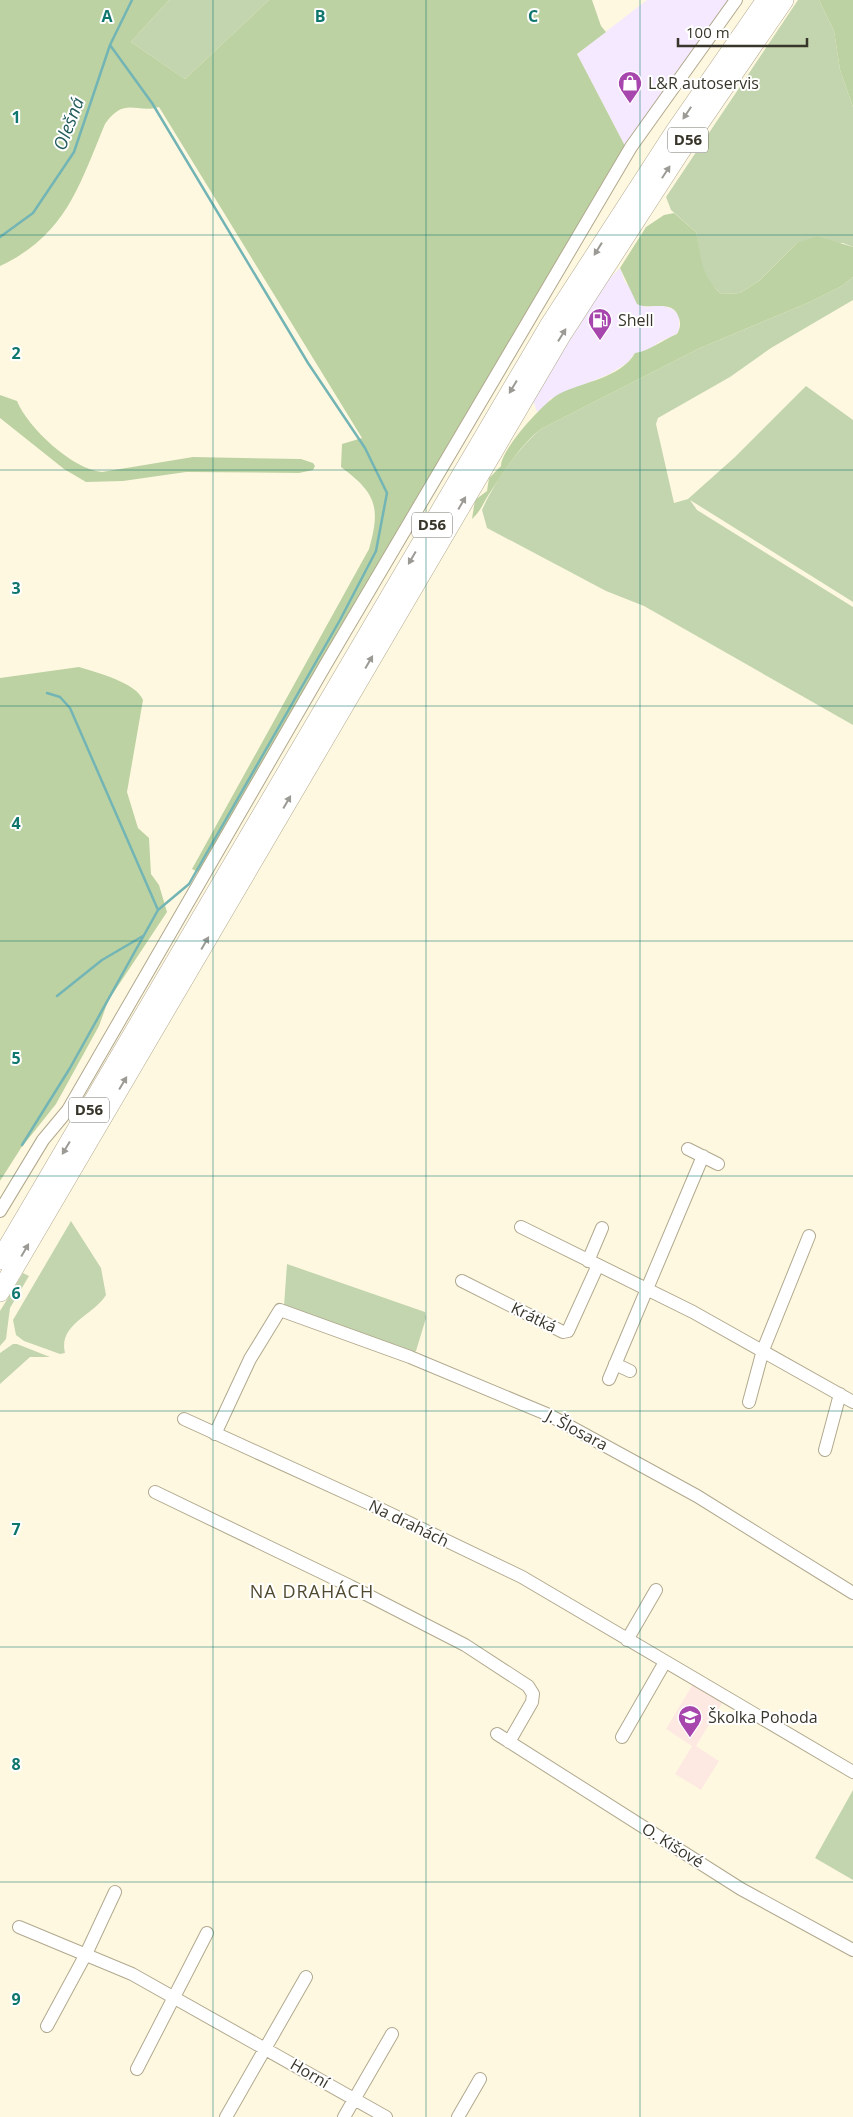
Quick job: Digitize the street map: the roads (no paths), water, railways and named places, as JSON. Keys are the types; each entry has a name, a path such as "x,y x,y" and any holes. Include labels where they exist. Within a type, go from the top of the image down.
{"highway":[{"name":"D56","path":"0,1260 549,326 663,148 766,0"},
{"name":"D56","path":"0,1292 562,334 676,157 784,0"},
{"path":"0,1254 23,1220"}],"street":[{"path":"0,1211 43,1140 68,1110 331,655 631,147 736,0"},
{"path":"688,1149 718,1164"},
{"path":"608,1379 703,1156"},
{"path":"521,1227 646,1289 849,1397 825,1450"},
{"name":"Krátká","path":"462,1281 563,1332 568,1331 593,1263 602,1228"},
{"path":"749,1402 763,1350 809,1236"},
{"name":"J. Šlosara","path":"215,1434 250,1359 280,1310 410,1357 549,1415 697,1496 853,1594"},
{"path":"615,1364 630,1371"},
{"name":"Na drahách","path":"184,1419 368,1503 522,1578 853,1772"},
{"path":"155,1492 350,1586 457,1641 528,1686 533,1694 532,1702 509,1742"},
{"path":"627,1640 656,1590"},
{"path":"622,1736 665,1662"},
{"name":"O. Kišové","path":"497,1734 741,1889 853,1950"},
{"path":"47,2026 86,1954 116,1892"},
{"name":"Horní","path":"19,1927 132,1974 265,2047 386,2117"},
{"path":"137,2069 207,1933"},
{"path":"226,2117 306,1977"},
{"path":"344,2117 392,2034"},
{"path":"458,2117 480,2079"}],"waterway":[{"name":"Olešná","path":"0,237 33,213 74,152 110,45 132,0"},
{"path":"22,1145 70,1068 158,910 189,884 340,620 376,551 387,493 365,448 308,363 152,103 110,45"},
{"path":"47,693 60,697 70,708 158,910"},
{"path":"57,996 102,960 143,936"}],"place":[{"name":"L&R autoservis","path":"630,104"},
{"name":"Shell","path":"600,341"},
{"name":"Školka Pohoda","path":"690,1738"}],"district":[{"name":"NA DRAHÁCH","path":"312,1592"}]}
